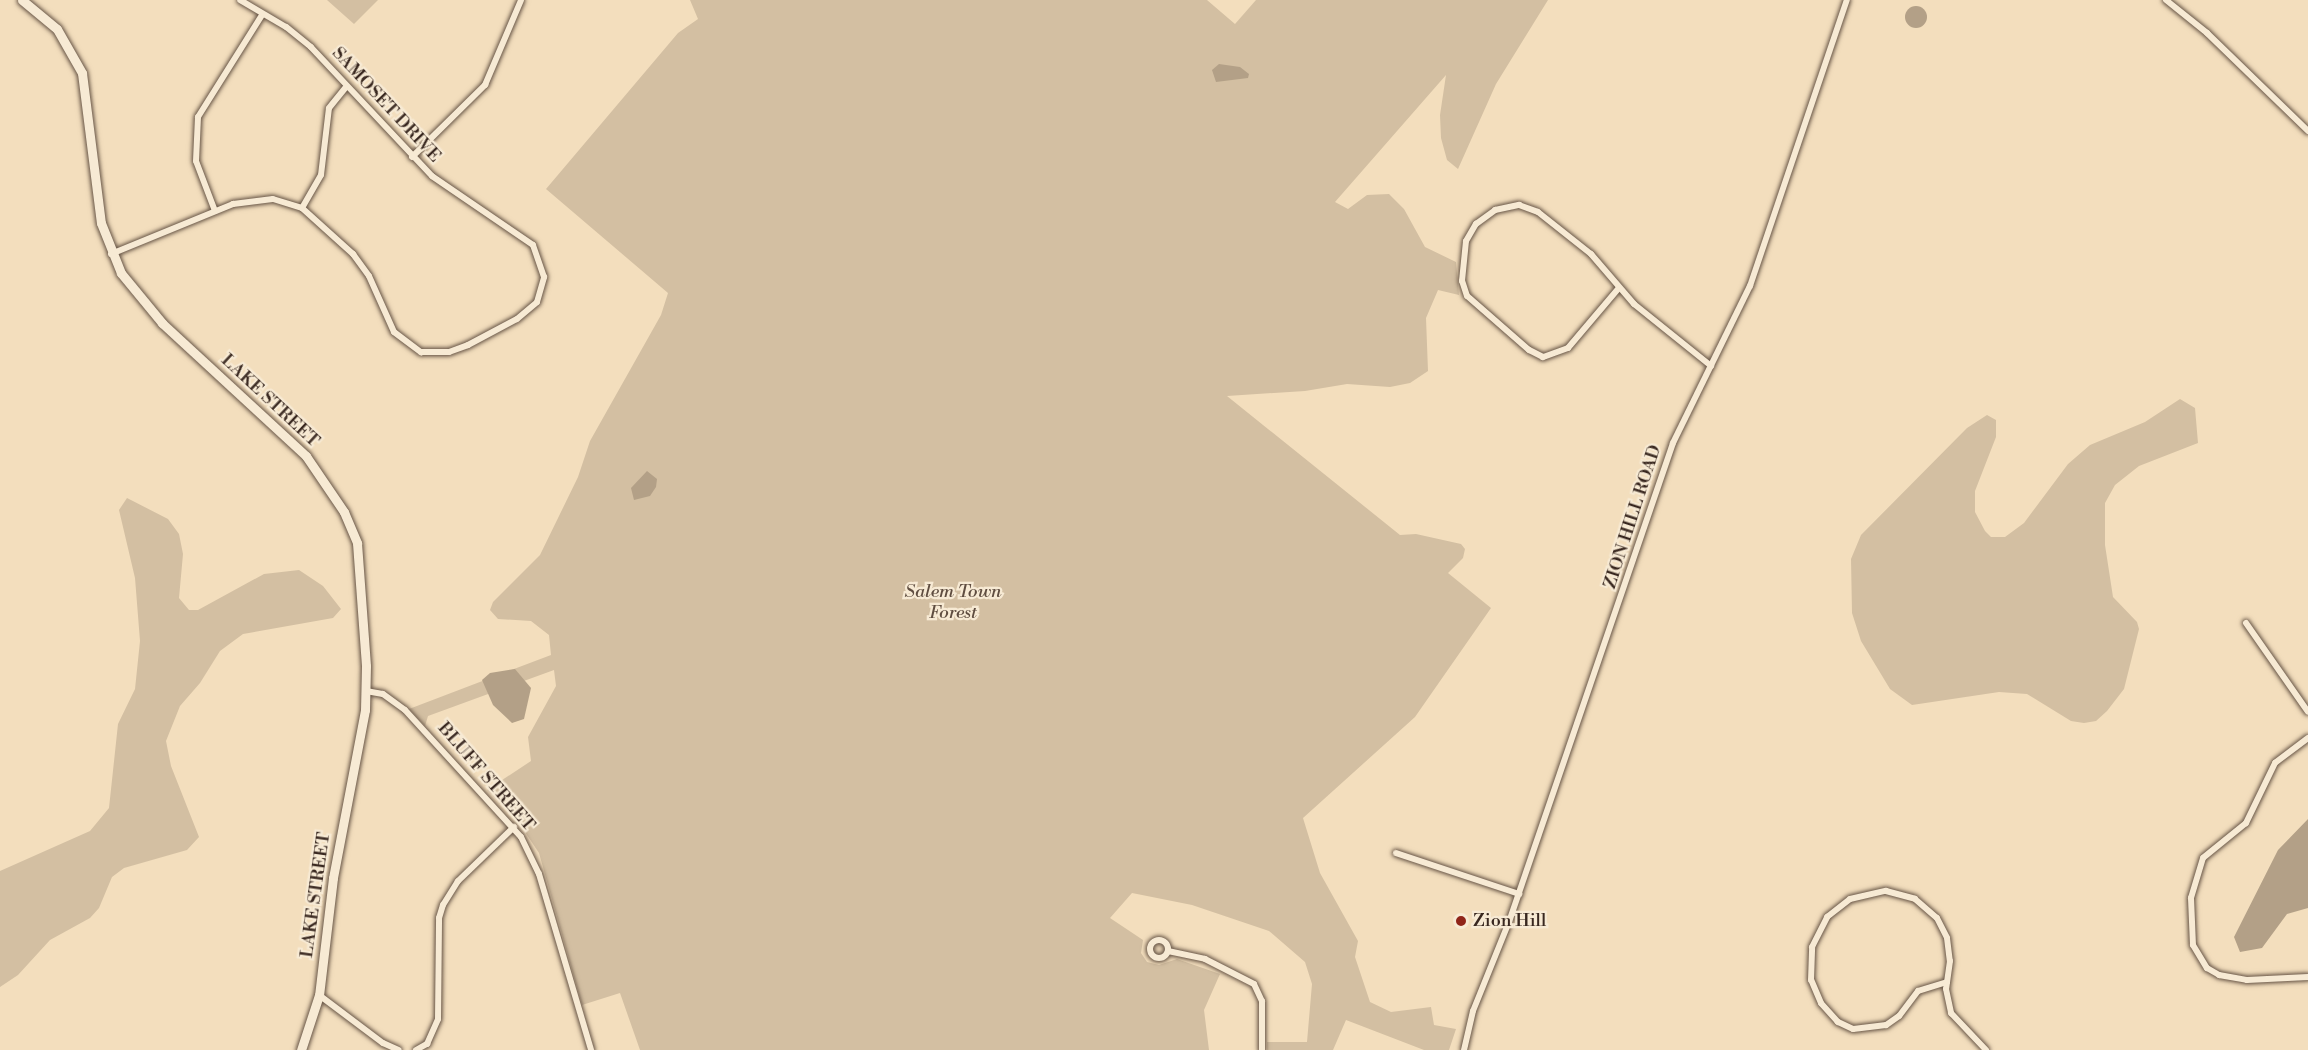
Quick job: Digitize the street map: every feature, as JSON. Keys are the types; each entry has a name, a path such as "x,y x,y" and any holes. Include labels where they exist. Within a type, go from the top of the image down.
{"street":[{"name":"LAKE STREET","path":"22,0 57,29 82,73 100,214 111,254 129,285 162,323 306,456 344,512 360,563 366,691 363,730 333,878 319,995 301,1050"},
{"name":"SAMOSET DRIVE","path":"111,254 215,211 260,198 302,208 362,264 394,332 409,346 435,354 468,345 517,320 537,302 544,277 542,263 533,245 523,235 445,186 412,157 298,35 240,0"},
{"path":"412,157 485,85 521,0"},
{"name":"ZION HILL ROAD","path":"1464,1050 1473,1011 1519,894 1674,443 1750,286 1847,0"},
{"path":"2166,0 2212,38 2308,130"},
{"path":"215,211 196,160 198,117 262,15"},
{"path":"302,208 321,175 324,125 329,108 347,86"},
{"path":"1618,289 1568,348 1543,357 1469,300 1462,281 1466,241 1476,224 1490,212 1507,206 1526,207 1560,226 1598,262 1618,289 1711,366"},
{"path":"2246,623 2308,712"},
{"name":"BLUFF STREET","path":"366,691 383,694 405,710 514,826 539,874 591,1050"},
{"path":"2308,738 2275,763 2246,823 2204,858 2191,898 2193,945 2207,968 2219,975 2247,980 2308,977"},
{"path":"416,1050 431,1038 438,1019 439,918 443,905 458,881 514,826"},
{"path":"1396,853 1519,894"},
{"path":"1947,982 1929,984 1918,991 1899,1016 1886,1025 1853,1029 1832,1017 1818,998 1810,973 1812,947 1827,917 1850,898 1871,891 1901,893 1927,907 1941,925 1950,953 1947,982 1948,1005 1955,1019 1986,1050"},
{"path":"1168,951 1213,962 1254,984 1262,1001 1262,1050"},
{"path":"319,995 383,1043 399,1050"}],"green space":[{"path":"327,0 378,0 354,24"},
{"name":"Salem Town Forest","path":"690,0 1207,0 1235,24 1256,0 1548,0 1496,84 1458,169 1447,160 1441,138 1440,115 1446,75 1335,202 1348,209 1367,195 1389,194 1404,209 1425,247 1456,262 1459,295 1438,290 1426,318 1428,371 1410,383 1390,387 1347,384 1305,391 1227,396 1400,535 1416,534 1461,544 1465,549 1463,558 1448,573 1491,608 1415,717 1303,818 1320,873 1358,941 1355,957 1370,1002 1391,1012 1431,1007 1434,1025 1456,1029 1449,1050 1424,1050 1346,1020 1333,1050 1267,1050 1267,1042 1307,1042 1312,984 1305,962 1269,931 1192,905 1132,893 1110,918 1143,940 1141,953 1147,962 1159,965 1177,959 1220,974 1204,1010 1209,1050 640,1050 620,993 582,1005 539,853 517,820 487,790 531,761 528,737 556,686 554,670 428,716 425,726 409,709 551,655 549,635 531,621 498,619 490,610 493,602 540,555 578,477 590,441 661,315 668,293 546,189 678,33 698,19"},
{"path":"2180,399 2195,408 2198,443 2139,466 2115,485 2105,503 2105,545 2113,597 2137,622 2139,629 2124,689 2107,711 2096,721 2084,723 2071,721 2027,694 1999,692 1912,705 1890,689 1861,641 1852,613 1851,559 1861,535 1967,428 1987,415 1996,420 1996,437 1975,491 1975,512 1985,531 1991,537 2005,537 2024,523 2068,464 2090,445 2145,422"},
{"path":"127,498 168,519 179,534 183,554 179,598 189,610 198,610 264,574 299,570 323,586 341,609 333,618 243,634 220,651 200,683 180,706 166,741 171,766 199,837 187,850 124,868 112,877 99,908 90,918 50,940 18,975 0,987 0,871 90,831 109,808 118,724 135,689 140,641 135,578 119,510"}],"shaded area":[{"path":"1916,6 1924,9 1927,17 1924,25 1916,28 1908,25 1905,17 1908,9"},
{"path":"1219,64 1240,67 1249,74 1248,78 1216,82 1212,70"},
{"path":"647,471 657,479 656,487 650,496 634,500 631,488"},
{"path":"515,669 531,688 524,719 512,723 493,705 482,680 490,673"},
{"path":"2308,819 2308,908 2287,914 2262,948 2240,952 2234,937 2278,850"}],"place":[{"name":"Zion Hill","path":"1461,921"}]}
